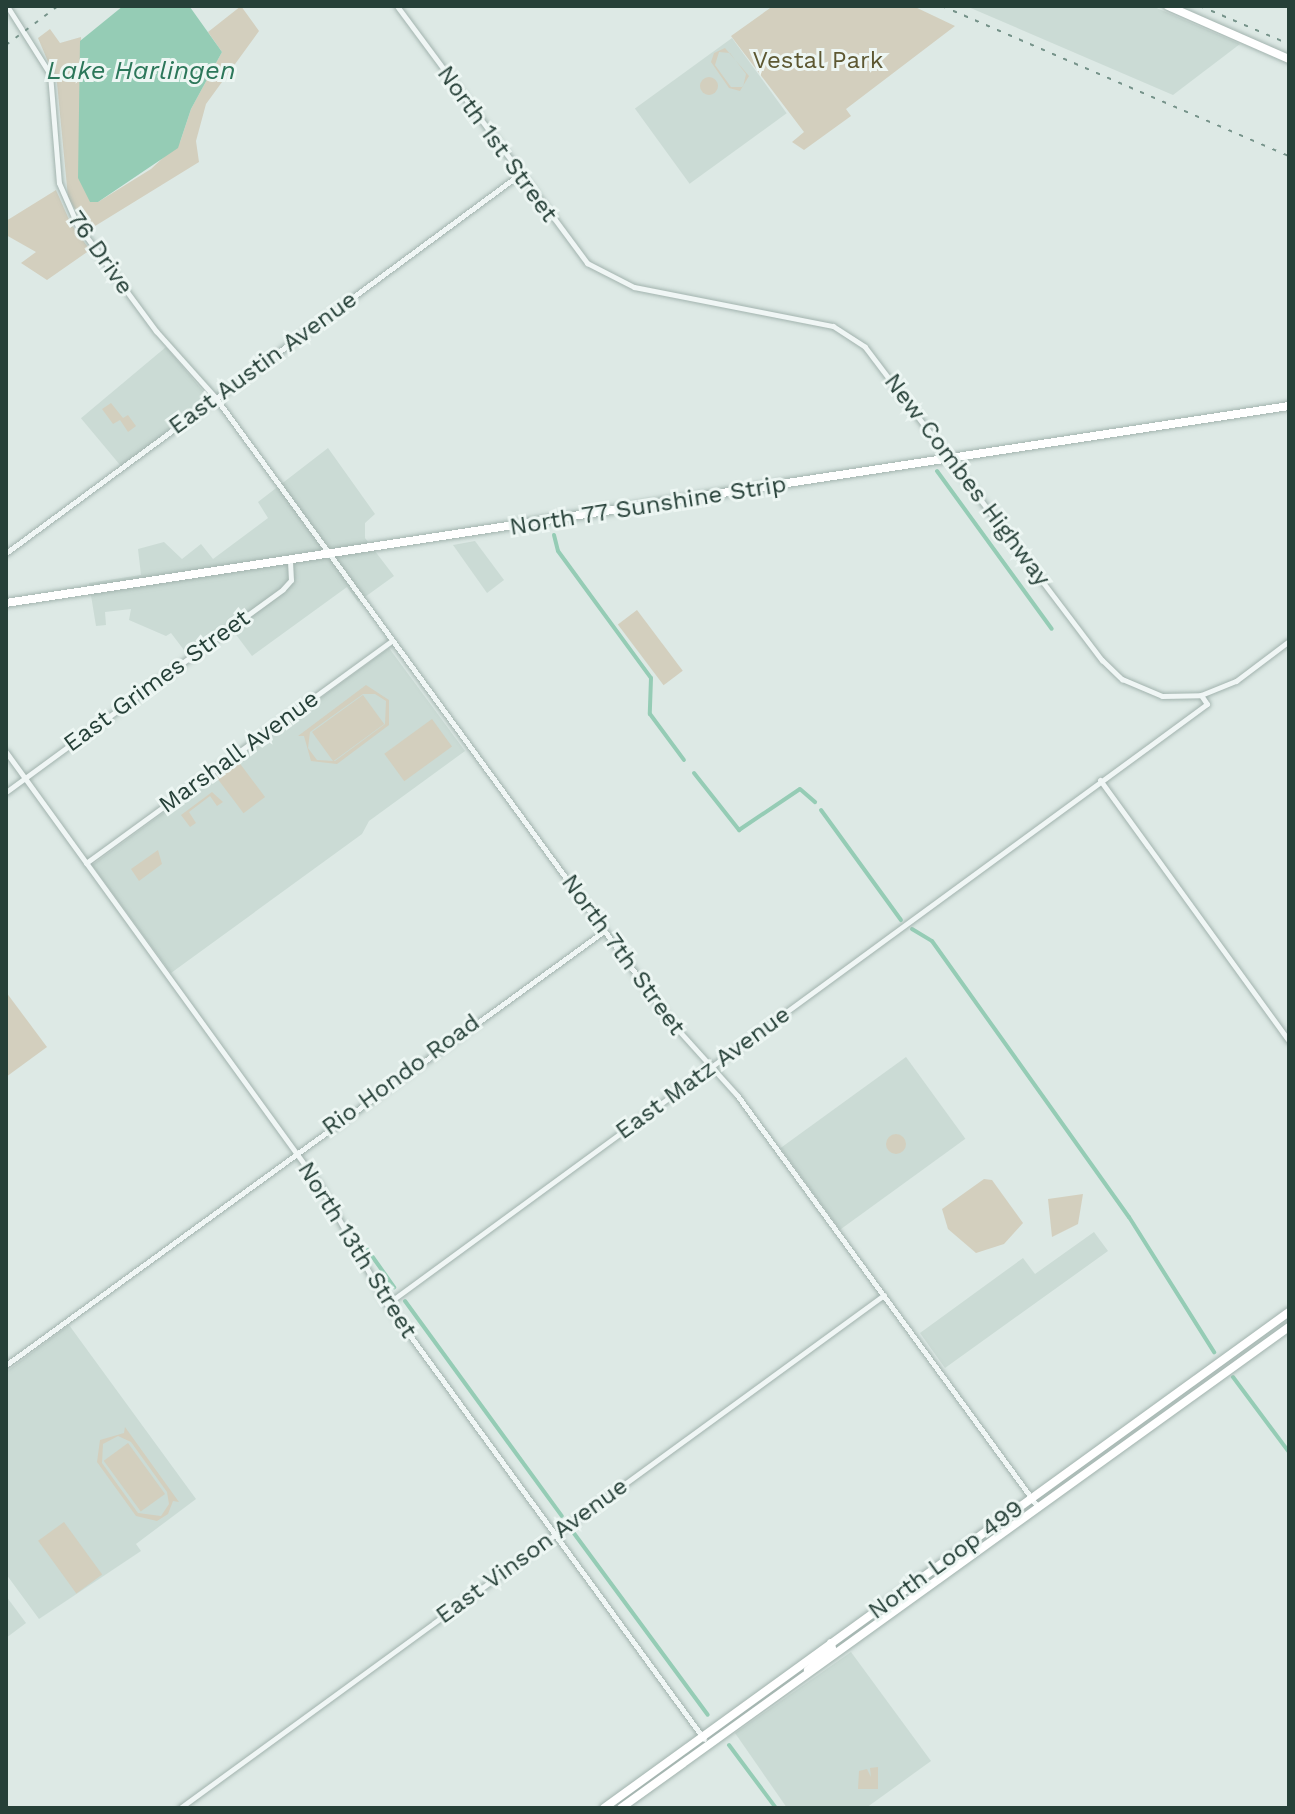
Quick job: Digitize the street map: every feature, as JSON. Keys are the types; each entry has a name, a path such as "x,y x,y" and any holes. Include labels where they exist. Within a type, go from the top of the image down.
{"main road":[{"path":"1168,6 1289,59"},
{"name":"North 77 Sunshine Strip","path":"6,603 1289,406"},
{"name":"North Loop 499","path":"607,1808 622,1794 1289,1312"},
{"name":"North Loop 499","path":"621,1808 1289,1327"},
{"path":"1261,1332 1269,1342"},
{"path":"800,1680 832,1649 831,1643"}],"street":[{"name":"76 Drive","path":"7,6 31,38 52,80 59,183 70,212 149,322 215,397"},
{"name":"North 1st Street","path":"397,6 578,253 605,275"},
{"name":"East Austin Avenue","path":"6,553 520,174"},
{"name":"New Combes Highway","path":"605,275 640,289 833,326 873,356 1111,670 1148,693 1201,695 1236,681 1289,641"},
{"name":"North 7th Street","path":"215,397 604,931 710,1068 737,1095 1038,1507"},
{"name":"East Grimes Street","path":"6,792 290,584 290,561"},
{"name":"Marshall Avenue","path":"86,863 392,641"},
{"name":"East Matz Avenue","path":"387,1304 1207,704 1201,695"},
{"name":"North 13th Street","path":"6,752 296,1152 387,1304 709,1746"},
{"path":"1100,780 1289,1041"},
{"name":"Rio Hondo Road","path":"6,1365 604,931"},
{"name":"East Vinson Avenue","path":"180,1808 884,1295"}],"shaded area":[{"path":"966,6 1152,6 1240,44 1173,95"},
{"path":"732,38 787,113 690,184 635,109"},
{"path":"166,347 208,397 123,468 81,418"},
{"path":"328,448 375,514 365,523 365,538 394,576 358,602 347,587 252,656 228,624 187,654 171,633 166,636 129,620 131,609 105,612 106,625 96,626 89,583 141,575 138,549 164,542 182,559 201,544 213,559 268,518 258,502"},
{"path":"475,541 504,580 487,593 453,545"},
{"path":"389,648 465,751 369,821 362,834 171,973 92,865"},
{"path":"906,1057 965,1139 840,1230 781,1148"},
{"path":"1094,1232 1108,1251 945,1368 920,1333 1023,1258 1035,1274"},
{"path":"69,1325 196,1499 136,1544 141,1551 39,1619 6,1574 6,1372"},
{"path":"6,1596 26,1623 6,1638"},
{"path":"851,1652 931,1761 866,1808 787,1808 735,1733"}],"green space":[{"path":"241,6 259,31 206,104 196,141 199,162 87,231 68,197 57,83 38,38 50,29 60,43 81,37 90,202 98,202 151,169 180,142 191,109 222,52 208,32"},
{"name":"Vestal Park","path":"773,6 913,6 955,26 846,109 851,116 804,150 792,142 804,132 731,36"},
{"path":"725,48 729,53 719,52 715,65 731,87 742,87 740,91 729,88 711,62 714,53"},
{"path":"705,77 713,77 718,86 716,93 705,95 700,90 700,82"},
{"path":"56,190 71,224 90,250 47,280 21,263 36,252 6,235 6,221"},
{"path":"111,403 123,418 128,415 136,426 128,432 120,420 113,424 102,409"},
{"path":"637,610 683,671 664,685 618,624"},
{"path":"366,685 389,700 389,725 337,764 311,761 304,736 298,736","holes":["363,694 375,694 386,701 385,724 335,761 317,760 308,748 310,732"]},
{"path":"363,695 384,724 333,761 312,732"},
{"path":"432,719 452,747 404,781 384,754"},
{"path":"238,761 265,797 244,813 216,777"},
{"path":"212,792 223,802 217,806 210,796 189,812 196,823 190,827 181,815"},
{"path":"158,850 162,864 139,881 131,869"},
{"path":"6,992 47,1047 6,1077"},
{"path":"896,1134 903,1137 906,1144 903,1151 896,1154 889,1151 886,1144 889,1137"},
{"path":"984,1179 992,1180 1023,1223 1004,1244 976,1253 948,1229 942,1209"},
{"path":"1083,1194 1078,1224 1052,1237 1048,1199"},
{"path":"125,1427 179,1502 173,1501 168,1514 157,1521 136,1516 97,1462 100,1440 124,1433","holes":["118,1436 131,1442 167,1492 169,1504 161,1516 138,1513 102,1463 103,1444"]},
{"path":"128,1443 165,1494 141,1512 104,1461"},
{"path":"64,1522 102,1575 76,1593 38,1541"},
{"path":"878,1767 878,1789 858,1789 859,1771 867,1769 871,1777 870,1768"}],"water":[{"name":"Lake Harlingen","path":"123,6 190,7 222,52 191,109 178,148 98,202 90,202 78,178 80,41"}],"waterway":[{"path":"937,471 1052,629"},
{"path":"554,535 558,551 651,678 650,714 684,760"},
{"path":"694,773 739,830 800,789 815,802"},
{"path":"821,810 901,920"},
{"path":"912,929 932,941 1129,1217 1214,1352"},
{"path":"367,1249 394,1287"},
{"path":"405,1301 562,1516"},
{"path":"1233,1377 1289,1452"},
{"path":"573,1532 708,1715"},
{"path":"729,1745 776,1808"}],"railway":[{"path":"6,45 58,6"},
{"path":"942,6 1289,156"},
{"path":"1200,6 1289,44"}]}
